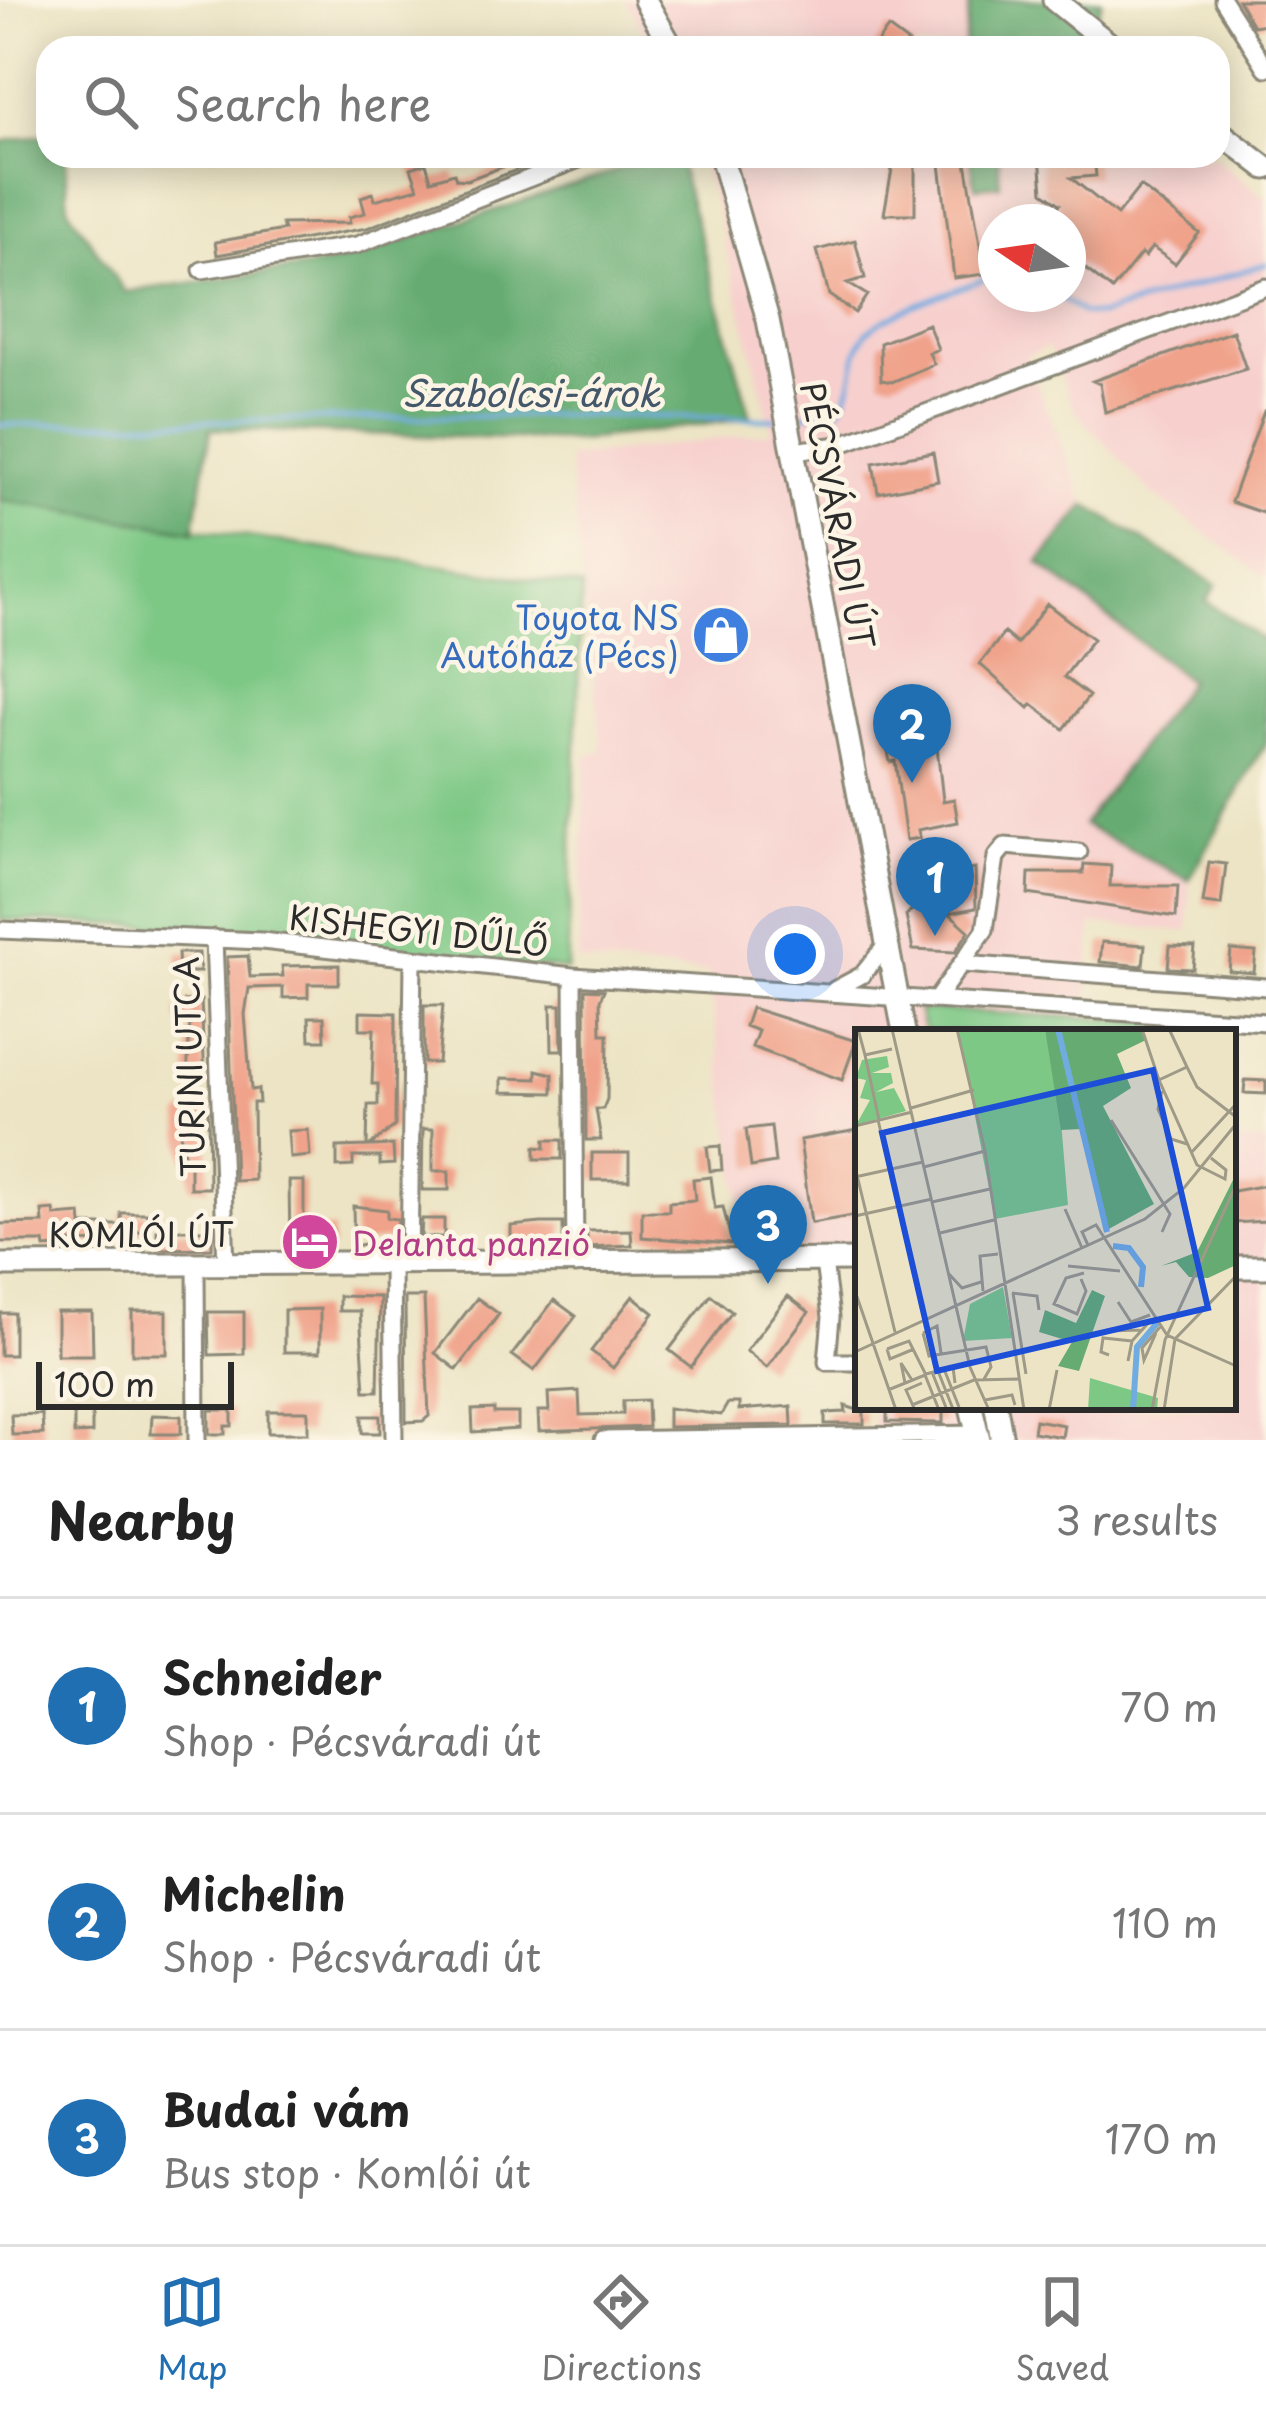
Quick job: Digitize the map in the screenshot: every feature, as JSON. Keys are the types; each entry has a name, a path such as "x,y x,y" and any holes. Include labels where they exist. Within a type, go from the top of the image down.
{"main road":[{"path":"645,0 665,36"},
{"path":"1054,0 1099,36"},
{"path":"1230,140 1266,168"},
{"name":"PÉCSVÁRADI ÚT","path":"725,168 758,278 787,417 903,1029"},
{"name":"KOMLÓI ÚT","path":"0,1265 855,1261"},
{"path":"997,1410 1002,1440"}],"street":[{"path":"1223,0 1266,68"},
{"path":"202,270 357,245 556,168"},
{"path":"794,452 839,445 1266,287"},
{"path":"937,998 985,930 996,857 1005,846 1079,852"},
{"name":"KISHEGYI DŰLŐ","path":"0,930 214,938 573,976 1266,1022"},
{"name":"TURINI UTCA","path":"214,938 226,1266"},
{"path":"832,991 862,975 887,944"},
{"path":"394,1440 413,959"},
{"path":"963,964 1266,987"},
{"path":"573,976 575,1265"},
{"path":"824,1262 831,1317 827,1362 855,1362"},
{"path":"196,1265 197,1440"},
{"path":"603,1440 978,1437"}],"shaded area":[{"path":"626,0 970,0 966,36 646,36"},
{"path":"702,168 972,168 976,187 1000,185 999,168 1228,168 1266,198 1266,578 1152,494 1074,410 1048,346 1026,357 1086,505 1039,564 1189,680 1084,825 1189,880 1189,931 1092,924 1087,1018 919,1009 923,1029 855,1029 855,1249 748,1253 708,973 578,962 586,757 602,750 568,458 772,432"},
{"path":"1236,1141 1266,1142 1266,1440 970,1440 873,1430 872,1410 1236,1410"}],"green space":[{"path":"970,0 1102,0 1092,36 966,36"},
{"path":"36,136 36,168 66,168 68,208 125,292 328,264 625,168 680,168 751,418 579,441 211,429 194,531 0,500 0,142"},
{"path":"972,168 999,168 1000,185 975,187"},
{"path":"0,500 582,587 567,970 210,928 0,920"},
{"path":"1086,505 1217,585 1206,601 1266,642 1266,742 1189,880 1083,825 1189,681 1039,563"},
{"path":"918,1009 1189,1023 1188,1029 923,1029"}],"building":[{"path":"1238,0 1266,0 1266,24 1253,26"},
{"path":"411,168 427,168 431,180 454,173 456,179 467,180 500,168 522,168 367,228 217,255 215,242 284,230 282,224 350,223 349,217 365,213 361,197 373,193 375,200 418,188"},
{"path":"892,168 915,168 915,214 884,214"},
{"path":"940,168 967,168 978,233 978,275 954,278"},
{"path":"1041,168 1095,168 1096,176 1071,178 1117,215 1140,186 1199,233 1175,264 1152,247 1145,257 1141,254 1112,290 1086,269 1086,204 1060,204 1043,192"},
{"path":"855,240 865,278 847,283 867,295 855,313 829,295 817,250"},
{"path":"928,324 938,349 929,353 934,364 892,382 881,380 880,343"},
{"path":"1233,331 1246,369 1105,412 1100,384 1093,381"},
{"path":"1266,412 1266,514 1231,502"},
{"path":"933,452 938,481 878,493 873,463"},
{"path":"1047,604 1093,639 1064,677 1089,696 1064,729 1032,704 1029,708 980,664 1004,633 1017,644"},
{"path":"906,707 935,729 943,801 954,799 958,822 918,830 920,838 906,840 895,761 890,762 880,712"},
{"path":"1209,862 1226,864 1221,905 1203,903"},
{"path":"1084,864 1111,866 1110,886 1178,886 1176,917 1028,894 1029,873 1083,873"},
{"path":"975,869 976,908 949,913 969,931 955,952 913,950 906,916 926,895 920,890 928,888 926,877"},
{"path":"1102,942 1145,945 1143,966 1100,962"},
{"path":"1170,946 1195,947 1193,969 1168,968"},
{"path":"1231,950 1256,952 1254,973 1229,971"},
{"path":"178,953 199,953 200,972 179,972"},
{"path":"248,956 250,977 283,976 282,966 339,965 339,984 308,984 308,997 283,998 283,987 249,988 245,1014 251,1090 258,1089 259,1103 253,1103 254,1180 235,1181 227,957"},
{"path":"585,989 604,990 600,1000 601,1034 608,1034 607,1099 603,1109 596,1109 601,1140 586,1140"},
{"path":"201,1000 205,1078 187,1080 190,1021 177,1021 176,1010 186,1009 185,1001"},
{"path":"424,1005 443,1005 438,1063 424,1063"},
{"path":"551,1005 561,1005 562,1050 552,1050"},
{"path":"751,1008 855,1044 842,1080 752,1047 758,1031 745,1026"},
{"path":"360,1012 396,1013 395,1126 369,1146 393,1145 394,1164 380,1165 380,1157 353,1157 353,1166 337,1167 337,1147 367,1146 368,1105 378,1105 378,1084 372,1084 374,1029 360,1029"},
{"path":"309,1017 324,1017 325,1040 310,1040"},
{"path":"537,1070 553,1074 553,1093 502,1092 502,1078 537,1079"},
{"path":"1245,1080 1266,1081 1266,1094 1244,1093"},
{"path":"208,1111 209,1188 190,1188 190,1160 185,1160 180,1133 180,1114"},
{"path":"771,1126 775,1163 751,1167 746,1129"},
{"path":"423,1129 433,1129 433,1171 449,1171 449,1190 422,1190"},
{"path":"308,1130 310,1156 290,1158 288,1131"},
{"path":"855,1131 855,1216 811,1223 800,1140"},
{"path":"545,1140 562,1140 562,1159 535,1159 535,1147 545,1148"},
{"path":"720,1146 722,1170 710,1171 707,1147"},
{"path":"592,1153 629,1153 629,1180 592,1180"},
{"path":"711,1177 715,1208 723,1207 732,1244 642,1237 642,1211 669,1211 669,1202 695,1200 693,1179"},
{"path":"289,1181 304,1181 304,1230 333,1229 333,1247 290,1247"},
{"path":"1266,1185 1266,1221 1236,1223 1236,1190"},
{"path":"353,1206 387,1210 387,1218 398,1219 397,1238 354,1246"},
{"path":"54,1210 55,1216 81,1214 82,1225 118,1225 118,1243 57,1242 57,1247 45,1248 44,1242 0,1242 0,1224 43,1223 42,1211"},
{"path":"121,1213 147,1213 148,1231 122,1232"},
{"path":"422,1219 444,1219 444,1237 421,1237"},
{"path":"563,1223 563,1247 511,1243 511,1226"},
{"path":"157,1230 212,1230 212,1248 157,1249"},
{"path":"631,1230 632,1245 587,1247 587,1231"},
{"path":"711,1295 732,1312 691,1367 669,1350"},
{"path":"339,1296 380,1297 378,1391 365,1391 360,1311 339,1311"},
{"path":"633,1296 654,1313 613,1368 591,1351"},
{"path":"788,1296 809,1312 767,1368 746,1351"},
{"path":"405,1297 424,1297 429,1416 423,1421 406,1422"},
{"path":"477,1298 499,1314 457,1370 435,1353"},
{"path":"554,1300 576,1316 534,1371 512,1355"},
{"path":"320,1309 320,1352 284,1352 284,1310"},
{"path":"132,1311 167,1311 167,1354 132,1354"},
{"path":"57,1312 92,1312 93,1355 57,1355"},
{"path":"208,1312 244,1312 244,1354 209,1355"},
{"path":"0,1313 14,1313 14,1355 0,1355"},
{"path":"579,1391 580,1415 623,1414 623,1401 647,1400 648,1427 539,1431 538,1411 549,1411 548,1393"},
{"path":"728,1403 739,1403 739,1410 791,1406 792,1425 668,1427 668,1408 721,1415"},
{"path":"845,1406 864,1412 864,1424 825,1424 825,1413 846,1412"},
{"path":"494,1409 494,1413 518,1413 518,1429 473,1432 472,1410"},
{"path":"209,1410 232,1410 232,1426 225,1426 225,1434 209,1434"},
{"path":"887,1410 943,1410 943,1423 887,1422"},
{"path":"268,1411 308,1411 308,1433 268,1433"},
{"path":"74,1412 92,1412 92,1433 74,1434"},
{"path":"42,1414 43,1434 12,1435 11,1415"},
{"path":"152,1415 181,1416 181,1434 151,1434"},
{"path":"362,1416 380,1416 380,1433 362,1433"},
{"path":"1035,1420 1064,1425 1062,1437 1033,1432"}],"waterway":[{"name":"Szabolcsi-árok","path":"1080,312 1101,315 1266,264"},
{"name":"Szabolcsi-árok","path":"791,417 840,408 860,344 873,327 978,282"},
{"name":"Szabolcsi-árok","path":"0,425 562,415 780,419"}],"place":[{"name":"Toyota NS Autóház (Pécs)","path":"721,635"},
{"name":"Michelin","path":"912,783"},
{"name":"Schneider","path":"935,936"},
{"name":"Delanta panzió","path":"310,1242"},
{"name":"Budai vám","path":"768,1284"}]}
